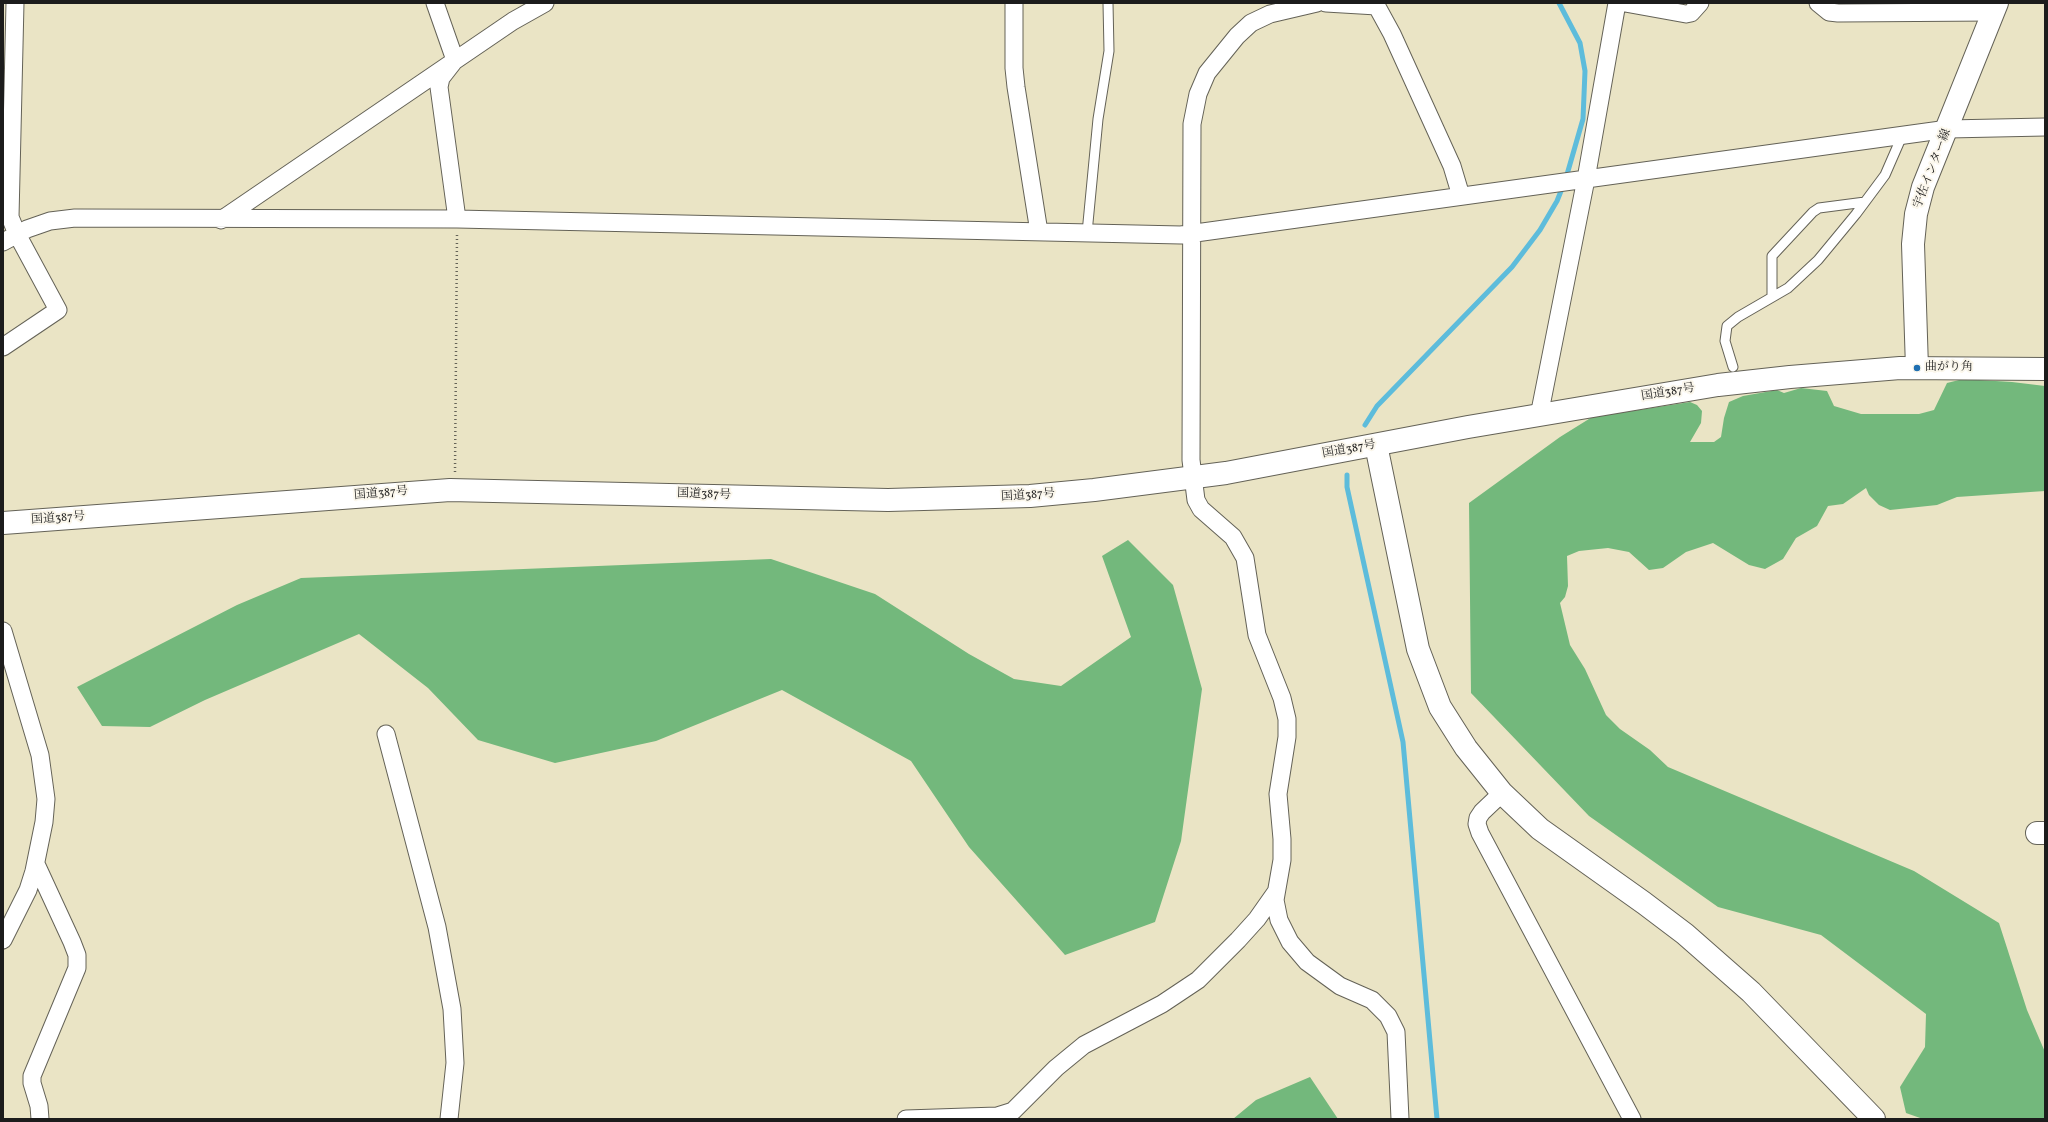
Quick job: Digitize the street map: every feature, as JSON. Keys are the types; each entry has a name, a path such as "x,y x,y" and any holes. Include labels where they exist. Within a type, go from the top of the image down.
{"main road":[{"name":"宇佐インター線","path":"1917,368 1914,227 1923,187 1948,129 1996,7"},
{"name":"国道387号","path":"3,523 372,494 455,490 888,500 970,499 1064,493 1193,478 1718,385 1790,377 1917,368 2045,369"},
{"path":"1376,445 1408,608 1424,668 1440,707 1470,754 1502,793 1540,829 1644,903 1751,992 1874,1119"}],"street":[{"path":"3,347 58,310 10,238 15,3"},
{"path":"435,3 455,60"},
{"path":"221,220 513,21 546,3"},
{"path":"1014,3 1014,68 1016,87 1039,232"},
{"path":"1317,3 1270,14 1256,20 1237,36 1207,73 1198,94 1192,124 1191,460 1196,500 1201,510 1233,537 1245,558 1257,634 1282,698 1287,719 1287,737 1278,794 1282,839 1282,860 1276,892 1276,910 1284,932 1307,962 1340,986 1372,1000 1388,1016 1396,1032 1400,1119"},
{"path":"1326,3 1376,4 1392,34 1443,145 1452,166 1461,196"},
{"path":"1539,416 1586,179 1617,3"},
{"path":"1625,3 1686,14 1691,13 1700,3"},
{"path":"1818,3 1829,12 1838,14 1996,7"},
{"path":"455,60 441,78 439,87 457,219"},
{"path":"10,238 50,221 63,218 221,220 457,219 1170,235 1192,234 1948,129 2045,127"},
{"path":"3,631 34,733 44,776 46,800 44,822 36,864 28,890 3,940"},
{"path":"386,734 437,927 452,1009 455,1063 449,1119"},
{"path":"1502,793 1482,812 1478,818 1477,824 1480,833 1632,1119"},
{"path":"36,864 77,955 77,968 32,1076 32,1084 39,1106 40,1119"},
{"path":"906,1119 997,1116 1013,1111 1056,1068 1084,1045 1162,1004 1198,980 1257,919 1276,892"}],"lane":[{"path":"1087,233 1098,119 1109,51 1108,3"},
{"path":"1733,366 1725,341 1727,326 1738,317 1788,288 1818,260 1885,175 1902,136"},
{"path":"1772,297 1772,256 1813,212 1819,208 1865,202"}],"path":[{"path":"455,490 457,219"}],"green space":[{"path":"1963,379 2045,386 2045,491 1957,497 1937,505 1890,510 1879,505 1869,495 1866,488 1843,504 1828,506 1817,526 1796,538 1783,559 1765,569 1749,565 1713,543 1686,552 1663,568 1649,570 1629,552 1608,548 1579,551 1567,556 1568,586 1565,597 1560,603 1570,645 1585,669 1606,715 1620,729 1650,750 1668,767 1914,871 1999,923 2027,1010 2045,1052 2045,1119 1923,1119 1906,1113 1900,1087 1925,1047 1926,1014 1821,935 1718,907 1589,816 1471,693 1469,503 1560,437 1605,409 1619,413 1690,402 1697,405 1702,411 1701,423 1690,442 1714,442 1721,437 1724,418 1729,402 1743,396 1777,390 1784,393 1801,388 1827,391 1834,406 1861,414 1919,414 1934,410 1947,383"},
{"path":"1128,540 1173,585 1202,689 1181,841 1155,922 1065,955 969,847 911,761 782,690 656,741 555,763 478,740 428,688 359,634 205,700 150,727 102,726 77,687 237,605 301,578 771,559 875,594 969,654 1014,679 1061,686 1131,637 1102,556"},
{"path":"1310,1077 1338,1119 1233,1119 1256,1100"}],"waterway":[{"path":"1559,3 1580,43 1585,71 1583,119 1566,178"},
{"path":"1365,425 1377,406 1512,267 1540,230 1557,201 1563,186"},
{"path":"1347,475 1347,487 1403,742 1437,1119"}],"place":[{"name":"曲がり角","path":"1917,368"}]}
